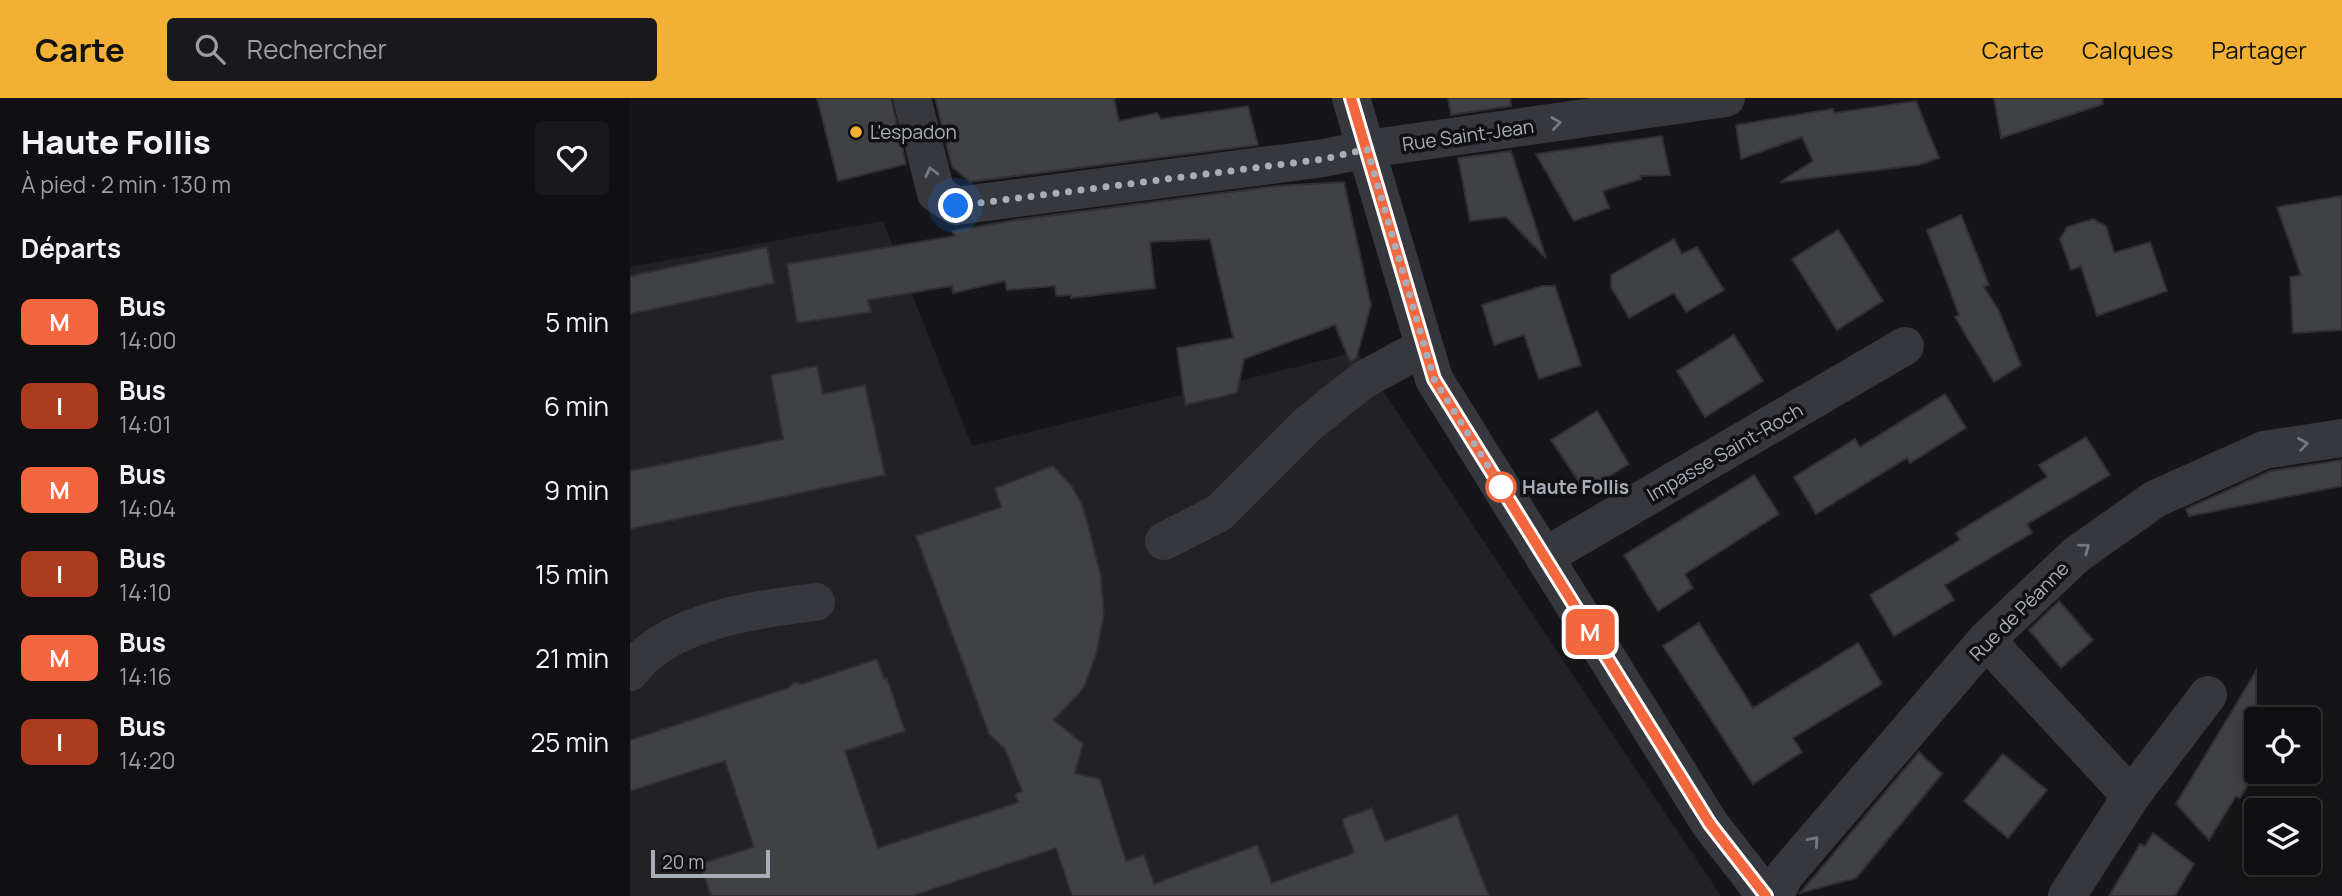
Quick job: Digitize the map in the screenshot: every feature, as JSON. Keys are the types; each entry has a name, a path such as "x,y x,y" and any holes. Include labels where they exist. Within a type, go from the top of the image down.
{"street":[{"name":"Rue Saint-Jean","path":"912,98 936,193 956,206 1324,159 1367,149 1726,98"},
{"path":"1351,98 1422,348 1434,379 1710,824 1766,896"},
{"name":"Impasse Saint-Roch","path":"1544,557 1905,346"},
{"path":"1164,541 1219,513 1318,415 1363,380 1422,348"},
{"name":"Rue de Péanne","path":"1775,896 1784,876 1986,640 2076,555 2155,499 2264,450 2342,438"},
{"path":"630,672 640,658 676,634 768,608 816,602"},
{"path":"1986,640 2131,796"},
{"path":"2067,896 2131,796 2208,695"}],"shaded area":[{"path":"883,221 972,446 1357,352 1721,896 630,896 630,267"}],"building":[{"name":"L'espadon","path":"817,98 891,98 906,164 838,181"},
{"path":"935,98 1114,98 1119,121 1157,113 1161,119 1248,106 1258,145 970,182 952,167"},
{"path":"1448,98 1510,98 1511,106 1451,115"},
{"path":"1994,98 2102,98 2103,104 2001,138"},
{"path":"1916,101 1939,158 1919,165 1780,182 1813,161 1802,137 1741,159 1736,125 1833,109 1834,113"},
{"path":"1662,136 1670,175 1640,176 1641,179 1603,191 1609,208 1574,221 1536,154"},
{"path":"1511,151 1546,258 1506,217 1470,221 1458,158"},
{"path":"1344,182 1371,305 1356,359 1350,362 1335,325 1244,359 1237,393 1185,405 1177,348 1233,338 1210,239 1150,242 1155,288 1071,298 1071,295 1056,296 1055,286 1007,290 1005,281 953,293 952,286 868,300 871,312 797,323 787,264 954,236 953,231 1015,220 1276,186"},
{"path":"2342,196 2342,330 2293,333 2290,277 2301,275 2277,207"},
{"path":"1961,215 1989,285 1984,287 1999,311 2021,365 1994,382 1955,317 1959,315 1927,230"},
{"path":"2093,219 2106,226 2114,253 2150,242 2167,291 2097,316 2081,266 2071,270 2060,239 2067,227"},
{"path":"1838,230 1883,301 1837,330 1792,259"},
{"path":"1674,239 1682,254 1697,247 1724,290 1686,312 1674,293 1629,318 1611,287 1611,275"},
{"path":"767,247 774,283 630,314 630,276"},
{"path":"1542,286 1555,286 1581,365 1539,379 1524,335 1494,345 1482,305"},
{"path":"1734,335 1763,381 1705,417 1677,371"},
{"path":"817,366 823,394 865,385 885,475 630,529 630,471 783,439 771,375"},
{"path":"1945,394 1966,428 1910,463 1907,458 1816,514 1794,477 1855,439 1860,447"},
{"path":"1597,411 1629,464 1585,491 1551,440"},
{"path":"2086,437 2110,475 2027,524 2032,533 1945,585 1954,600 1894,636 1870,595 1960,540 1956,533 2047,477 2039,465"},
{"path":"2342,460 2342,486 2189,516 2186,509 2270,471"},
{"path":"1053,466 1071,485 1083,506 1101,576 1104,615 1096,655 1083,689 1054,720 1083,744 1075,773 1100,779 1126,861 1144,855 1154,884 1257,845 1272,883 1354,853 1342,819 1372,808 1385,841 1457,815 1489,896 1072,896 1056,848 912,896 711,896 700,864 754,847 725,761 630,791 630,740 788,688 794,682 802,684 877,659 884,679 887,678 905,731 845,751 878,848 1019,802 1015,795 1022,791 1005,749 989,734 916,536 1001,507 995,488"},
{"path":"1754,475 1779,514 1685,574 1693,588 1658,611 1624,555"},
{"path":"2059,601 2093,640 2061,668 2029,630"},
{"path":"1699,623 1753,708 1858,643 1882,684 1793,738 1802,752 1753,784 1663,646"},
{"path":"2256,671 2256,707 2244,707 2244,784 2249,784 2240,798 2236,796 2209,840 2176,804"},
{"path":"1919,752 1942,774 1856,878 1800,893"},
{"path":"2003,754 2047,790 2008,838 1964,801"},
{"path":"2153,833 2194,864 2175,896 2109,896 2140,844 2145,846"}],"bus line":[{"name":"M","path":"1351,98 1422,348 1434,379 1710,824 1766,896"}],"place":[{"name":"L'espadon","path":"856,132"},
{"name":"Haute Follis","path":"1501,487"}],"route":[{"path":"956,206 1324,159 1367,149 1422,348 1434,379 1503,490 1501,487"}]}
